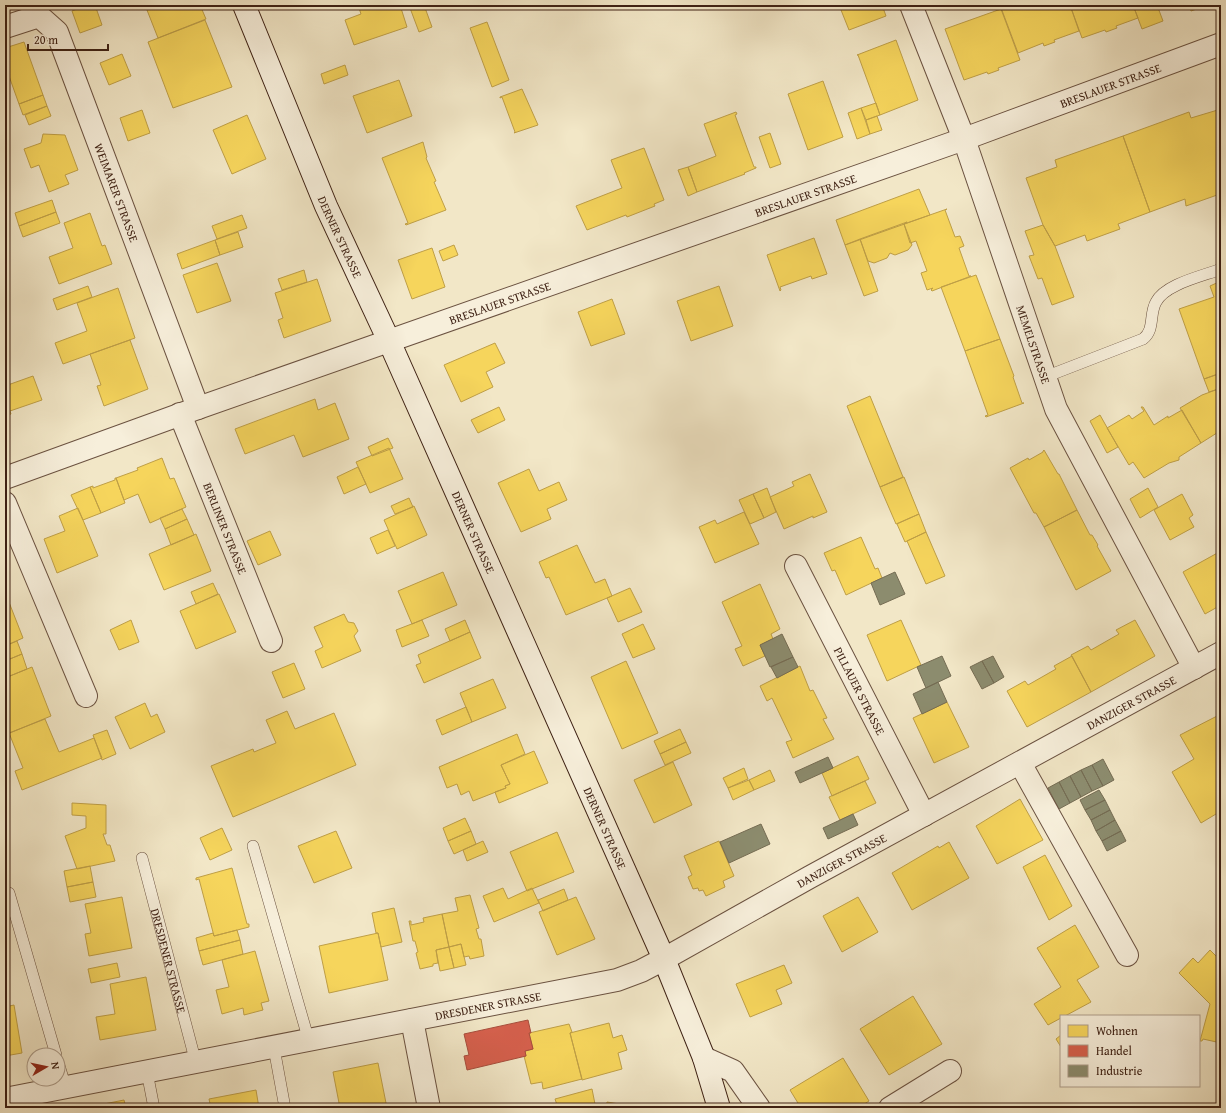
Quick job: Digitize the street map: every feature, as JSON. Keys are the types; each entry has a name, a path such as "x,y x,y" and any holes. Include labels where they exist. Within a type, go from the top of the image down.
{"street":[{"name":"DERNER STRASSE","path":"244,5 326,206 389,341 664,959 704,1058 719,1108"},
{"name":"MEMELSTRASSE","path":"911,5 964,139 1056,409 1194,668"},
{"name":"WEIMARER STRASSE","path":"5,27 39,16 57,32 189,411"},
{"name":"BRESLAUER STRASSE","path":"389,341 964,139 1221,44"},
{"path":"5,478 189,411 389,341"},
{"name":"BERLINER STRASSE","path":"189,411 271,642"},
{"path":"5,503 86,696"},
{"name":"PILLAUER STRASSE","path":"796,566 924,815"},
{"name":"DANZIGER STRASSE","path":"664,959 1020,762 1221,653"},
{"path":"1020,762 1127,954"},
{"name":"DRESDENER STRASSE","path":"15,1101 66,1088 617,980 641,971 664,959"},
{"path":"412,1020 429,1108"},
{"path":"704,1058 733,1071 759,1108"},
{"path":"890,1108 950,1071"}],"lane":[{"path":"1045,377 1143,339 1148,335 1156,302 1163,293 1173,287 1221,269"},
{"path":"253,846 309,1041"},
{"name":"DRESDENER STRASSE","path":"142,858 196,1063"},
{"path":"9,893 54,1047"},
{"path":"274,1048 285,1108"},
{"path":"147,1072 154,1108"}],"building: Wohnen":[{"path":"87,5 95,5 102,25 80,33 72,11"},
{"path":"145,5 200,5 206,19 158,38"},
{"path":"358,5 400,5 407,27 354,45 345,20 361,14"},
{"path":"424,5 432,27 419,32 410,8"},
{"path":"839,5 882,5 886,16 849,30"},
{"path":"1000,5 1070,5 1079,31 1054,40 1055,42 1044,46 1043,43 1018,53"},
{"path":"1070,5 1133,5 1138,18 1116,26 1117,28 1106,32 1105,30 1082,38"},
{"path":"1133,5 1157,5 1163,21 1142,29"},
{"path":"1189,5 1208,5 1191,11"},
{"path":"1001,9 1020,60 998,68 999,70 988,74 987,72 964,80 945,29"},
{"path":"205,20 232,87 173,108 148,42"},
{"path":"487,22 509,80 492,87 470,28"},
{"path":"896,40 918,100 880,115 857,55"},
{"path":"24,42 43,95 19,104 9,76 5,77 5,48"},
{"path":"122,54 131,76 109,85 100,63"},
{"path":"345,65 348,75 324,84 321,74"},
{"path":"399,80 412,116 367,133 353,96"},
{"path":"823,81 843,137 808,150 788,94"},
{"path":"522,89 538,125 514,133 515,132 502,97 500,97"},
{"path":"43,95 47,106 23,115 19,104"},
{"path":"876,103 880,115 866,120 861,108"},
{"path":"47,106 51,116 29,125 25,115"},
{"path":"861,108 870,134 857,139 848,113"},
{"path":"1221,109 1221,187 1217,188 1220,194 1186,206 1185,199 1150,212 1123,136 1189,112 1191,118"},
{"path":"142,110 150,133 128,141 120,118"},
{"path":"736,112 737,114 735,115 754,167 756,168 744,173 745,174 697,192 688,167 716,156 704,124"},
{"path":"247,115 266,159 232,174 213,130"},
{"path":"877,116 882,130 870,134 866,120"},
{"path":"770,133 781,164 770,168 759,137"},
{"path":"43,134 65,135 78,170 65,175 69,184 49,192 39,165 31,168 24,149 41,143"},
{"path":"1123,136 1150,212 1118,224 1120,229 1087,241 1085,235 1055,246 1043,225 1026,178 1057,167 1055,160"},
{"path":"423,142 426,158 436,181 434,182 446,210 406,225 405,224 408,223 382,158"},
{"path":"644,148 664,200 654,204 655,206 627,217 626,215 587,230 576,206 622,188 611,160"},
{"path":"688,167 697,192 688,196 678,170"},
{"path":"919,189 930,215 845,245 836,220"},
{"path":"52,200 56,212 19,226 15,213"},
{"path":"947,209 945,210 955,237 960,236 964,246 959,248 969,276 971,276 932,291 931,290 933,288 927,290 921,273 927,271 916,241 910,243 904,224"},
{"path":"56,212 60,223 23,237 19,226"},
{"path":"90,213 102,246 105,245 112,264 59,284 49,257 73,248 64,223"},
{"path":"242,215 247,228 217,239 212,226"},
{"path":"907,222 904,224 912,245 908,250 895,255 890,253 887,258 874,263 868,261 860,239"},
{"path":"1043,225 1055,246 1074,297 1052,305 1042,278 1038,279 1029,256 1034,255 1025,231"},
{"path":"238,232 243,247 220,255 215,240"},
{"path":"814,238 827,274 812,279 811,276 780,287 780,291 767,255"},
{"path":"860,239 878,291 864,296 845,245"},
{"path":"215,240 220,255 182,269 177,254"},
{"path":"454,245 458,255 443,261 439,251"},
{"path":"432,248 445,287 412,299 398,260"},
{"path":"217,263 231,301 197,313 183,275"},
{"path":"304,270 307,282 282,290 278,279"},
{"path":"976,275 1000,339 965,351 941,287"},
{"path":"317,279 331,321 284,338 278,320 283,318 275,293"},
{"path":"1221,281 1221,373 1204,379 1179,309 1214,297 1210,286"},
{"path":"88,286 92,297 57,310 53,299"},
{"path":"719,286 733,326 691,341 677,301"},
{"path":"118,288 135,338 63,364 55,343 87,331 77,303"},
{"path":"612,299 625,334 591,346 578,312"},
{"path":"1000,339 1014,376 1013,377 1022,403 1024,403 986,417 985,416 988,415 965,351"},
{"path":"130,340 148,389 104,406 97,386 101,385 90,354"},
{"path":"495,343 505,363 486,372 493,387 461,402 444,365"},
{"path":"1221,373 1221,388 1209,392 1204,379"},
{"path":"33,376 42,400 10,411 5,396 5,386"},
{"path":"1221,388 1221,434 1220,431 1201,443 1180,408 1202,395"},
{"path":"5,396 11,414 5,416"},
{"path":"870,396 903,477 880,487 847,406"},
{"path":"315,399 318,410 335,403 349,439 303,457 294,435 245,454 235,429"},
{"path":"499,407 505,420 478,433 471,420"},
{"path":"1141,407 1143,407 1154,425 1168,416 1168,418 1182,410 1201,443 1179,457 1179,460 1169,463 1144,478 1133,462 1129,465 1107,428 1129,415 1132,419 1144,411"},
{"path":"1100,415 1118,447 1107,453 1090,421"},
{"path":"388,438 393,448 372,456 368,447"},
{"path":"389,448 403,479 370,493 356,462"},
{"path":"1044,450 1059,474 1077,510 1044,527 1036,513 1034,513 1010,468 1028,458 1029,460"},
{"path":"162,458 170,479 174,478 186,507 150,523 138,494 124,500 116,478 138,470 137,468"},
{"path":"358,467 366,484 344,494 337,477"},
{"path":"529,469 539,491 559,482 567,500 547,509 551,519 521,532 498,483"},
{"path":"810,474 827,512 813,518 813,516 784,529 770,497 794,486 792,482"},
{"path":"904,477 919,514 896,524 880,487"},
{"path":"115,478 125,503 101,513 90,487 93,486 93,488 115,480"},
{"path":"90,487 101,513 83,520 71,495"},
{"path":"767,488 776,512 764,518 753,494"},
{"path":"1148,488 1158,507 1140,518 1130,499"},
{"path":"753,494 764,518 750,524 739,500"},
{"path":"1182,494 1193,515 1189,518 1194,527 1170,540 1154,510"},
{"path":"409,498 413,507 395,514 391,506"},
{"path":"414,506 427,535 397,549 384,520"},
{"path":"78,508 98,556 57,573 44,539 65,531 59,516"},
{"path":"182,509 187,519 165,529 160,518"},
{"path":"1077,510 1090,535 1092,535 1098,545 1097,546 1111,571 1076,590 1044,527"},
{"path":"744,512 759,544 715,563 699,527 715,520 717,524"},
{"path":"919,514 926,532 905,542 897,524"},
{"path":"187,519 194,535 171,545 165,529"},
{"path":"388,530 395,546 377,554 370,538"},
{"path":"270,531 281,555 258,565 247,541"},
{"path":"926,532 945,576 926,584 907,541"},
{"path":"196,534 211,571 164,590 149,554"},
{"path":"861,537 875,569 878,568 882,578 846,595 835,570 832,571 824,553"},
{"path":"577,545 595,583 605,579 612,596 566,615 549,577 546,578 539,562"},
{"path":"1221,551 1221,605 1205,614 1183,572"},
{"path":"443,572 457,605 412,624 398,591"},
{"path":"213,583 218,594 196,604 191,592"},
{"path":"760,584 780,629 771,634 773,639 760,645 765,656 743,666 735,649 742,646 722,602"},
{"path":"630,588 642,612 618,622 607,598"},
{"path":"5,592 23,638 5,646"},
{"path":"219,594 236,632 196,649 180,611"},
{"path":"344,614 348,622 354,623 358,631 354,636 361,651 322,668 315,651 323,647 314,627"},
{"path":"131,620 139,642 119,650 110,630"},
{"path":"422,620 429,636 402,647 396,630"},
{"path":"465,620 470,632 450,641 445,629"},
{"path":"901,620 921,665 887,681 867,635"},
{"path":"1135,620 1155,656 1091,692 1071,655 1088,646 1091,650 1119,634 1116,630"},
{"path":"643,624 655,649 633,658 622,634"},
{"path":"470,632 481,658 424,683 416,665 421,663 418,655"},
{"path":"17,641 22,654 5,661 5,646"},
{"path":"22,654 27,669 5,678 5,661"},
{"path":"1072,656 1091,692 1027,727 1007,691 1025,681 1028,685 1056,669 1054,666"},
{"path":"626,661 658,733 622,749 591,677"},
{"path":"294,663 305,689 283,698 272,672"},
{"path":"800,666 810,691 813,690 827,718 823,719 834,739 793,758 786,742 792,740 772,698 767,701 760,686"},
{"path":"32,667 51,716 5,735 5,678"},
{"path":"493,679 506,708 472,722 460,693"},
{"path":"947,702 969,747 934,763 913,718"},
{"path":"145,703 151,717 157,714 165,732 130,749 115,717"},
{"path":"466,707 472,722 442,735 436,720"},
{"path":"287,711 295,729 334,713 356,765 233,817 211,766 253,749 254,752 276,743 266,720"},
{"path":"1221,714 1221,811 1201,823 1172,772 1194,759 1180,735"},
{"path":"45,719 59,752 94,738 102,758 22,790 15,771 23,768 9,733"},
{"path":"680,729 686,742 660,754 654,741"},
{"path":"107,730 116,754 102,760 93,735"},
{"path":"517,734 525,754 501,765 510,784 505,786 506,788 473,801 469,791 461,795 457,784 447,788 439,767"},
{"path":"686,742 691,753 665,765 660,754"},
{"path":"534,751 548,783 499,803 495,792 506,788 505,786 510,784 501,765"},
{"path":"858,756 869,779 832,796 822,773"},
{"path":"673,762 692,805 654,823 634,780"},
{"path":"744,768 748,779 728,788 723,778"},
{"path":"770,770 775,781 754,790 749,780"},
{"path":"749,780 754,790 733,800 728,788"},
{"path":"865,781 876,803 840,820 829,797"},
{"path":"1020,799 1043,840 997,864 976,826"},
{"path":"72,803 106,805 106,834 103,834 107,845 110,845 115,861 77,869 65,836 86,828 86,816 72,815"},
{"path":"465,818 471,831 448,841 443,828"},
{"path":"222,828 232,850 210,860 200,838"},
{"path":"336,831 352,868 314,883 298,846"},
{"path":"471,831 476,844 454,854 448,841"},
{"path":"557,832 574,872 527,891 510,852"},
{"path":"483,841 488,852 467,861 463,850"},
{"path":"719,841 734,876 723,881 725,887 706,896 703,890 699,891 698,888 693,889 688,877 692,875 684,856"},
{"path":"949,842 969,878 912,910 892,873 938,846 939,848"},
{"path":"1045,855 1072,906 1049,920 1023,867"},
{"path":"90,866 93,882 67,887 64,871"},
{"path":"232,868 249,927 214,936 199,879 196,880 196,878"},
{"path":"93,882 96,897 70,902 67,887"},
{"path":"503,888 508,899 532,888 539,903 494,922 483,896"},
{"path":"564,889 568,900 543,911 538,900"},
{"path":"470,895 479,928 476,929 479,939 481,939 484,956 470,959 469,956 464,957 461,944 449,947 442,914 458,911 455,898"},
{"path":"122,897 132,948 89,956 85,934 91,933 85,904"},
{"path":"576,897 595,939 557,955 539,912"},
{"path":"858,897 878,932 842,952 823,916"},
{"path":"394,908 402,942 381,947 378,933 376,933 372,913"},
{"path":"442,914 449,947 436,950 438,963 433,964 433,966 420,969 416,953 418,952 415,941 413,941 409,921 411,921 411,925 424,922 423,918"},
{"path":"1075,925 1099,967 1077,980 1091,1002 1067,1015 1060,1015 1060,1019 1048,1025 1034,1004 1061,987 1037,948"},
{"path":"237,930 240,940 199,951 196,938 213,933 214,936"},
{"path":"378,933 388,980 329,993 319,946"},
{"path":"240,940 243,954 203,965 199,951"},
{"path":"461,944 466,965 454,968 449,947"},
{"path":"449,947 454,968 440,971 436,950"},
{"path":"1210,950 1221,961 1221,1043 1203,1039 1200,1041 1210,1004 1179,973 1193,958 1198,963"},
{"path":"255,951 269,1001 261,1003 263,1010 244,1015 243,1008 222,1014 216,990 229,987 222,960"},
{"path":"117,963 120,977 91,983 88,969"},
{"path":"784,965 792,983 776,990 782,1004 750,1017 736,984"},
{"path":"146,977 156,1030 100,1040 96,1017 115,1014 110,984"},
{"path":"913,996 942,1044 889,1075 860,1029"},
{"path":"14,1005 22,1053 5,1056 5,1007"},
{"path":"609,1023 613,1038 622,1035 627,1050 618,1053 622,1069 582,1080 570,1033"},
{"path":"569,1024 582,1079 543,1089 542,1082 531,1084 524,1056 526,1056 525,1051 533,1049 529,1033"},
{"path":"1060,1036 1060,1045 1056,1039"},
{"path":"843,1058 869,1101 858,1108 801,1108 790,1090"},
{"path":"378,1063 387,1108 340,1108 333,1072"},
{"path":"592,1089 595,1104 586,1107 587,1108 558,1108 555,1099"},
{"path":"256,1090 259,1108 211,1108 209,1099"},
{"path":"124,1100 126,1108 89,1107"},
{"path":"607,1102 638,1107 638,1108 606,1108"}],"building: Handel":[{"path":"528,1020 531,1033 529,1033 533,1049 525,1051 526,1056 467,1070 464,1056 469,1055 464,1034"}],"building: Industrie":[{"path":"895,572 905,594 880,605 871,583"},
{"path":"782,634 793,657 770,667 760,645"},
{"path":"942,656 951,676 926,688 917,667"},
{"path":"993,656 1004,677 994,683 982,661"},
{"path":"793,657 798,667 777,678 771,667"},
{"path":"982,661 994,683 982,689 970,667"},
{"path":"938,682 947,702 922,714 913,694"},
{"path":"828,757 833,768 800,783 795,772"},
{"path":"1103,759 1114,780 1103,786 1092,765"},
{"path":"1092,765 1103,786 1092,791 1081,770"},
{"path":"1081,770 1092,791 1081,797 1070,776"},
{"path":"1070,776 1081,797 1070,803 1059,782"},
{"path":"1059,782 1070,803 1059,809 1048,788"},
{"path":"1099,790 1105,800 1085,810 1080,800"},
{"path":"1105,800 1110,810 1091,820 1085,810"},
{"path":"1110,810 1115,820 1096,831 1091,820"},
{"path":"853,814 858,825 828,839 823,828"},
{"path":"1115,820 1121,831 1102,841 1096,831"},
{"path":"761,824 770,844 729,863 720,842"},
{"path":"1121,831 1126,841 1107,851 1102,841"}]}
